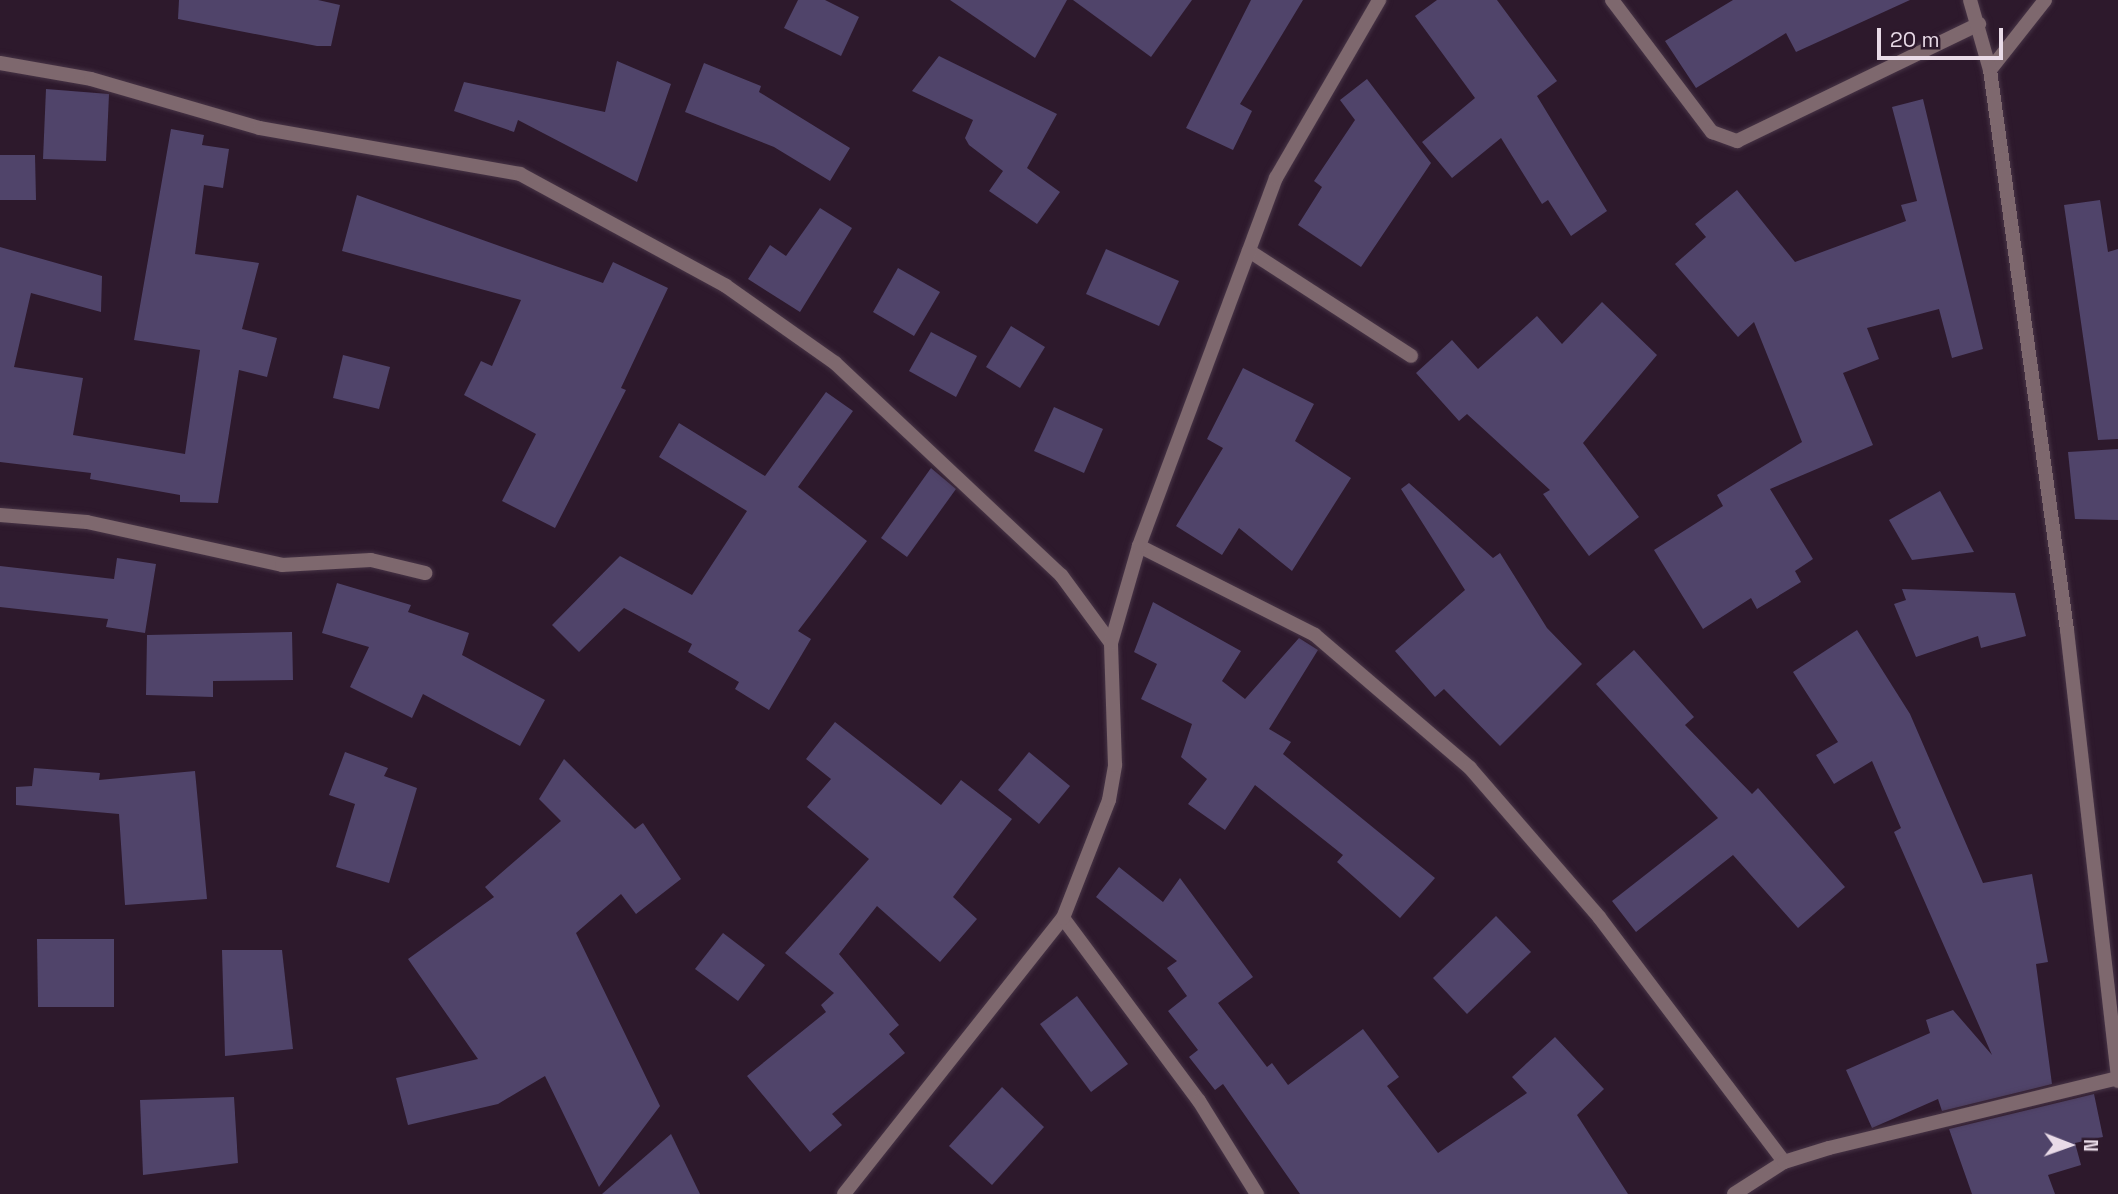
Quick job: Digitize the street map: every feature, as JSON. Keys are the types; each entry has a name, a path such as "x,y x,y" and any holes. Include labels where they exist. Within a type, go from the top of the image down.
{"street":[{"path":"844,1194 1063,918 1109,800 1115,765 1111,643 1139,546 1249,251 1310,111 1379,0"},
{"path":"1612,0 1713,132 1737,141 1979,24"},
{"path":"1734,1194 1784,1162 1935,1127 2040,1092 2118,1080 2113,1004 2067,630 1990,69 1970,0"},
{"path":"1990,69 2045,0"},
{"path":"0,63 104,82 260,128 520,174 726,286 835,363 1061,575 1111,643"},
{"path":"1249,251 1411,356"},
{"path":"0,515 87,522 282,565 371,560 425,573"},
{"path":"1139,546 1315,635 1470,768 1591,907 1784,1162"},
{"path":"1063,918 1199,1101 1257,1194"}],"building":[{"path":"179,0 318,0 340,5 331,46 317,46 178,19"},
{"path":"798,0 825,0 859,17 841,56 784,28"},
{"path":"950,0 1067,0 1035,58"},
{"path":"1073,0 1192,0 1151,57"},
{"path":"1251,0 1303,0 1240,104 1252,111 1233,150 1186,128"},
{"path":"1437,0 1497,0 1557,81 1537,96 1607,211 1571,236 1548,200 1542,204 1501,138 1452,178 1422,142 1475,98 1415,16"},
{"path":"1733,0 1910,0 1796,52 1786,33 1696,88 1665,41"},
{"path":"939,56 1057,114 1027,168 1060,192 1037,224 989,191 1003,171 969,145 965,138 973,120 912,91"},
{"path":"617,61 671,84 637,182 518,120 514,132 454,111 464,82 605,112"},
{"path":"704,63 761,86 759,92 850,148 830,181 774,147 685,112"},
{"path":"1367,79 1431,163 1361,267 1298,225 1322,187 1314,181 1355,120 1340,100"},
{"path":"46,89 109,94 106,161 43,159"},
{"path":"1923,99 1983,349 1952,358 1939,309 1867,328 1879,359 1843,373 1873,445 1770,489 1813,559 1795,571 1801,582 1757,609 1751,598 1703,629 1654,550 1723,506 1717,495 1802,442 1754,322 1738,337 1675,264 1706,237 1695,224 1737,190 1795,262 1906,221 1901,205 1917,201 1892,107"},
{"path":"171,129 204,135 202,145 229,149 223,188 204,185 195,254 259,263 242,329 277,338 267,377 239,370 218,503 180,502 180,495 90,479 91,473 0,462 0,247 102,276 101,312 31,293 14,367 83,378 73,435 185,454 200,350 134,340"},
{"path":"0,155 35,155 36,200 0,200"},
{"path":"357,195 603,283 613,262 668,288 621,388 626,390 555,528 502,501 536,434 464,395 481,361 492,366 521,300 342,251"},
{"path":"2100,200 2108,252 2118,249 2118,439 2098,440 2064,205"},
{"path":"820,208 852,228 800,312 748,279 770,245 786,256"},
{"path":"1106,249 1179,281 1159,326 1086,294"},
{"path":"898,268 940,292 914,336 873,312"},
{"path":"1602,302 1657,355 1583,443 1639,517 1589,556 1543,494 1550,490 1467,414 1459,421 1416,373 1452,340 1478,369 1537,316 1562,344"},
{"path":"1011,326 1045,347 1020,388 986,367"},
{"path":"931,332 977,356 956,397 909,371"},
{"path":"343,355 390,367 379,409 333,398"},
{"path":"1243,368 1314,404 1295,441 1351,478 1292,571 1239,528 1222,555 1176,526 1223,448 1207,439"},
{"path":"826,392 853,411 798,487 867,541 798,631 811,639 769,710 735,689 739,682 688,652 692,644 624,608 579,652 552,625 620,556 692,595 747,511 659,457 679,423 765,476"},
{"path":"1054,407 1103,429 1084,473 1034,451"},
{"path":"2118,449 2118,520 2075,519 2068,452"},
{"path":"931,468 956,489 907,557 881,538"},
{"path":"1409,483 1493,558 1500,553 1547,628 1582,664 1500,746 1444,689 1435,697 1395,651 1465,590 1401,489"},
{"path":"1940,491 1974,552 1912,560 1889,520"},
{"path":"117,558 156,564 145,633 106,627 108,619 0,607 0,566 114,579"},
{"path":"337,583 411,605 408,612 469,633 462,655 545,700 520,746 423,694 412,718 350,687 369,647 322,633"},
{"path":"1902,589 2015,593 2026,636 1981,648 1978,636 1916,657 1894,604 1906,600"},
{"path":"1153,602 1241,651 1222,681 1245,699 1299,638 1318,650 1269,729 1291,742 1283,754 1435,878 1400,918 1337,862 1343,855 1255,785 1225,830 1188,804 1207,779 1181,757 1192,724 1141,699 1157,664 1134,652"},
{"path":"1857,630 1910,714 1983,883 2032,874 2048,962 2036,964 2052,1084 1942,1111 1938,1099 1872,1128 1846,1070 1930,1033 1926,1020 1953,1010 1992,1055 1894,832 1901,828 1872,761 1834,784 1816,755 1838,742 1793,672"},
{"path":"292,632 293,680 213,681 213,697 146,695 147,635"},
{"path":"1634,650 1694,717 1685,725 1752,794 1758,788 1845,887 1798,928 1733,855 1636,932 1612,901 1718,818 1596,684"},
{"path":"835,722 941,805 961,780 1012,819 953,897 977,919 940,962 877,906 839,954 899,1025 889,1034 905,1053 832,1114 842,1125 810,1152 747,1076 826,1012 821,1005 834,993 785,953 869,859 807,807 831,779 806,759"},
{"path":"345,752 388,768 384,776 417,788 389,883 336,867 355,804 329,795"},
{"path":"1029,752 1070,786 1039,824 998,790"},
{"path":"564,759 635,829 643,823 681,879 636,914 621,894 576,933 660,1106 599,1187 545,1076 498,1104 408,1125 396,1078 478,1059 408,959 494,897 485,887 561,821 539,799"},
{"path":"34,768 100,773 99,780 195,771 207,899 125,905 119,814 16,805 16,787 32,786"},
{"path":"1119,867 1163,902 1180,878 1253,977 1218,1003 1267,1067 1272,1063 1288,1085 1363,1029 1399,1077 1387,1086 1438,1153 1527,1093 1512,1077 1555,1037 1604,1089 1577,1115 1628,1194 1300,1194 1223,1084 1215,1090 1189,1057 1198,1050 1168,1011 1187,996 1167,968 1177,961 1096,897"},
{"path":"1496,916 1531,952 1467,1014 1433,978"},
{"path":"723,933 765,965 738,1001 695,969"},
{"path":"37,939 114,939 114,1007 38,1007"},
{"path":"222,950 282,950 293,1049 225,1056"},
{"path":"1077,996 1128,1064 1091,1092 1040,1024"},
{"path":"1002,1087 1044,1127 992,1185 949,1146"},
{"path":"2094,1094 2103,1137 2075,1143 2081,1165 2048,1175 2055,1194 1972,1194 1949,1129"},
{"path":"234,1097 238,1163 143,1175 140,1100"},
{"path":"671,1134 700,1194 602,1194"}]}
